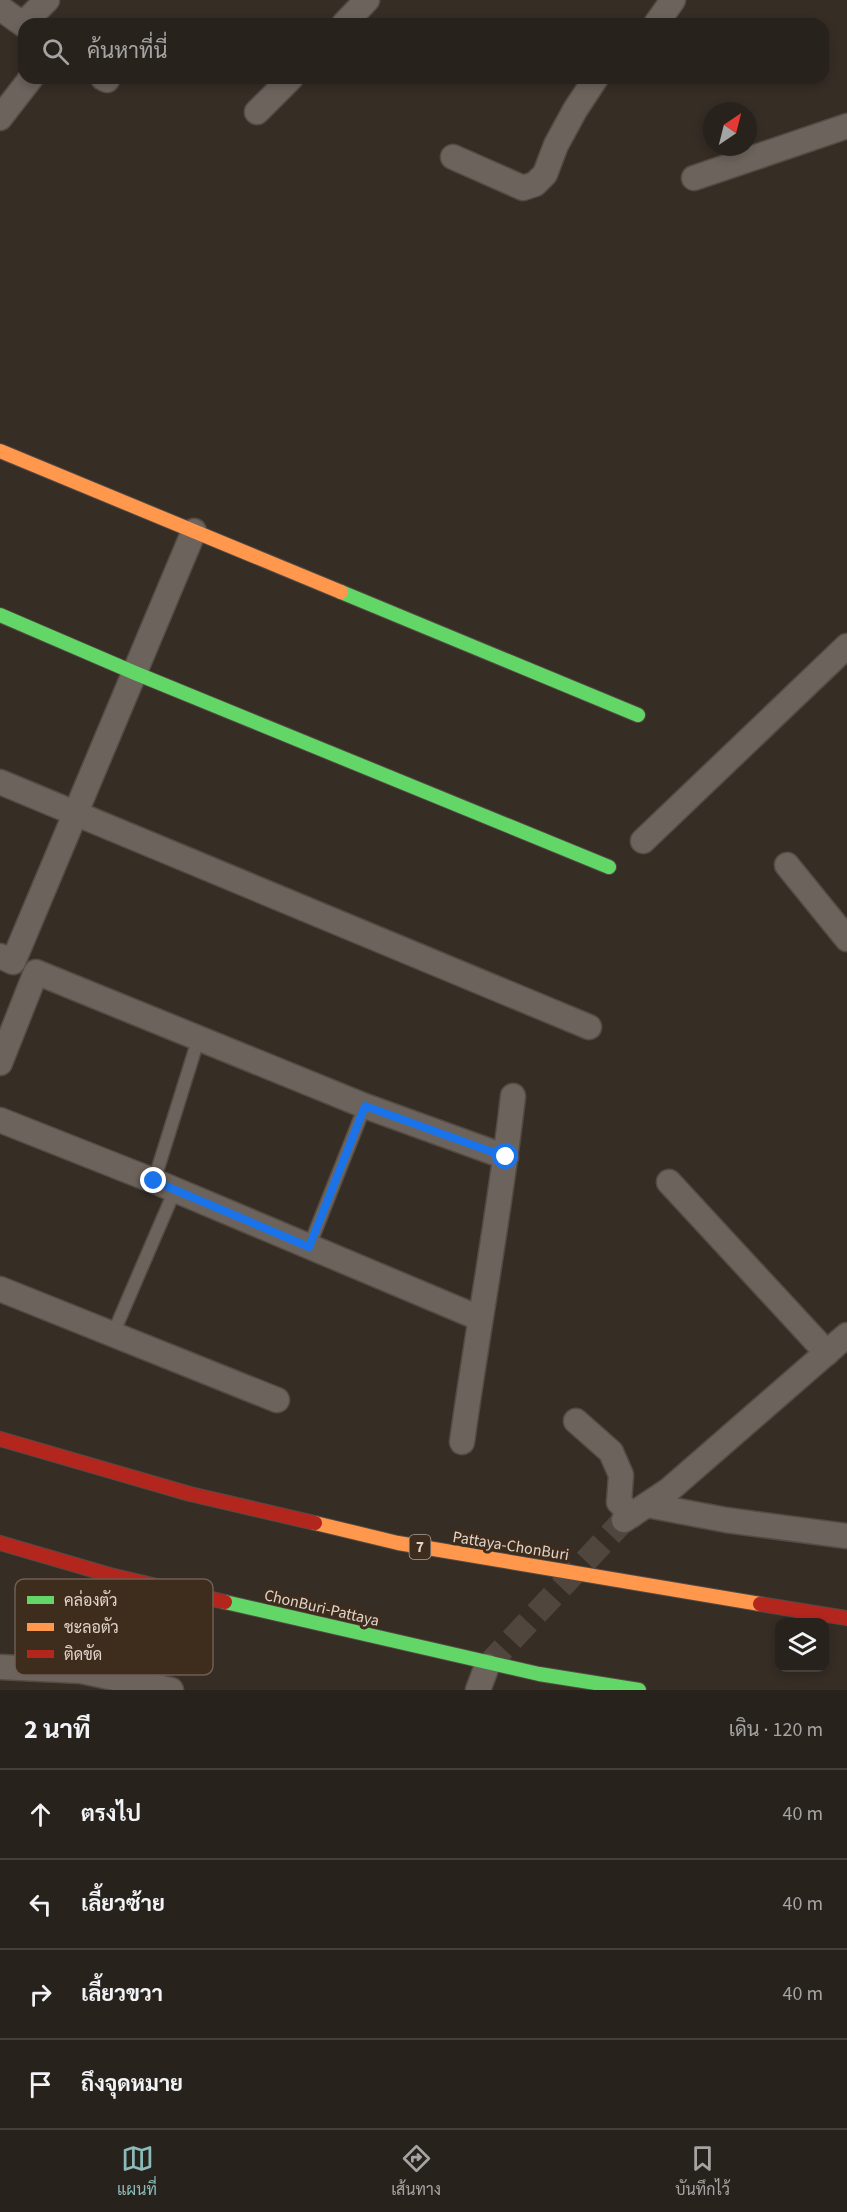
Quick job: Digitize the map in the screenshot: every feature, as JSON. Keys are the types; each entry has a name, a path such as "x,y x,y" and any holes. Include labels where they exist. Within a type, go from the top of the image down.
{"main road":[{"path":"0,451 638,715"},
{"path":"0,615 135,673 609,867"},
{"name":"Pattaya-ChonBuri","path":"0,1439 190,1494 398,1543 847,1618"},
{"name":"ChonBuri-Pattaya","path":"0,1543 127,1579"},
{"name":"ChonBuri-Pattaya","path":"213,1599 539,1674 639,1690"}],"street":[{"path":"30,18 47,0"},
{"path":"350,18 367,0"},
{"path":"660,18 673,0"},
{"path":"0,8 18,21"},
{"path":"0,118 26,84"},
{"path":"257,112 285,84"},
{"path":"453,157 523,189 535,184 545,174 565,127 592,84"},
{"path":"694,178 847,126"},
{"path":"0,956 13,962 194,531"},
{"path":"643,841 847,646"},
{"path":"0,782 589,1027"},
{"path":"787,865 847,939"},
{"path":"0,1063 36,972 365,1106 506,1157"},
{"path":"462,1442 479,1318 506,1157 513,1096"},
{"path":"1,1124 165,1185 479,1318"},
{"path":"669,1182 827,1353"},
{"path":"0,1289 277,1400"},
{"path":"634,1513 669,1490 847,1335"},
{"path":"576,1421 611,1452 621,1475 619,1502 634,1513 726,1520 847,1536"},
{"path":"478,1690 487,1666"},
{"path":"0,1667 15,1668"},
{"path":"96,1675 136,1686 171,1690"}],"lane":[{"path":"113,1334 165,1185 199,1037"},
{"path":"309,1247 365,1106"}],"tunnel":[{"path":"487,1666 624,1520"}],"traffic: fast":[{"path":"341,592 638,715"},
{"path":"0,615 135,673 609,867"},
{"path":"225,1602 539,1674 639,1690"}],"traffic: slow":[{"path":"0,451 341,592"},
{"path":"315,1523 398,1543 760,1604"}],"traffic: jam":[{"path":"0,1439 190,1494 315,1523"},
{"path":"0,1543 127,1579"},
{"path":"213,1599 225,1602"},
{"path":"760,1604 847,1618"}],"route":[{"path":"154,1181 309,1247 365,1106 506,1157"}]}
